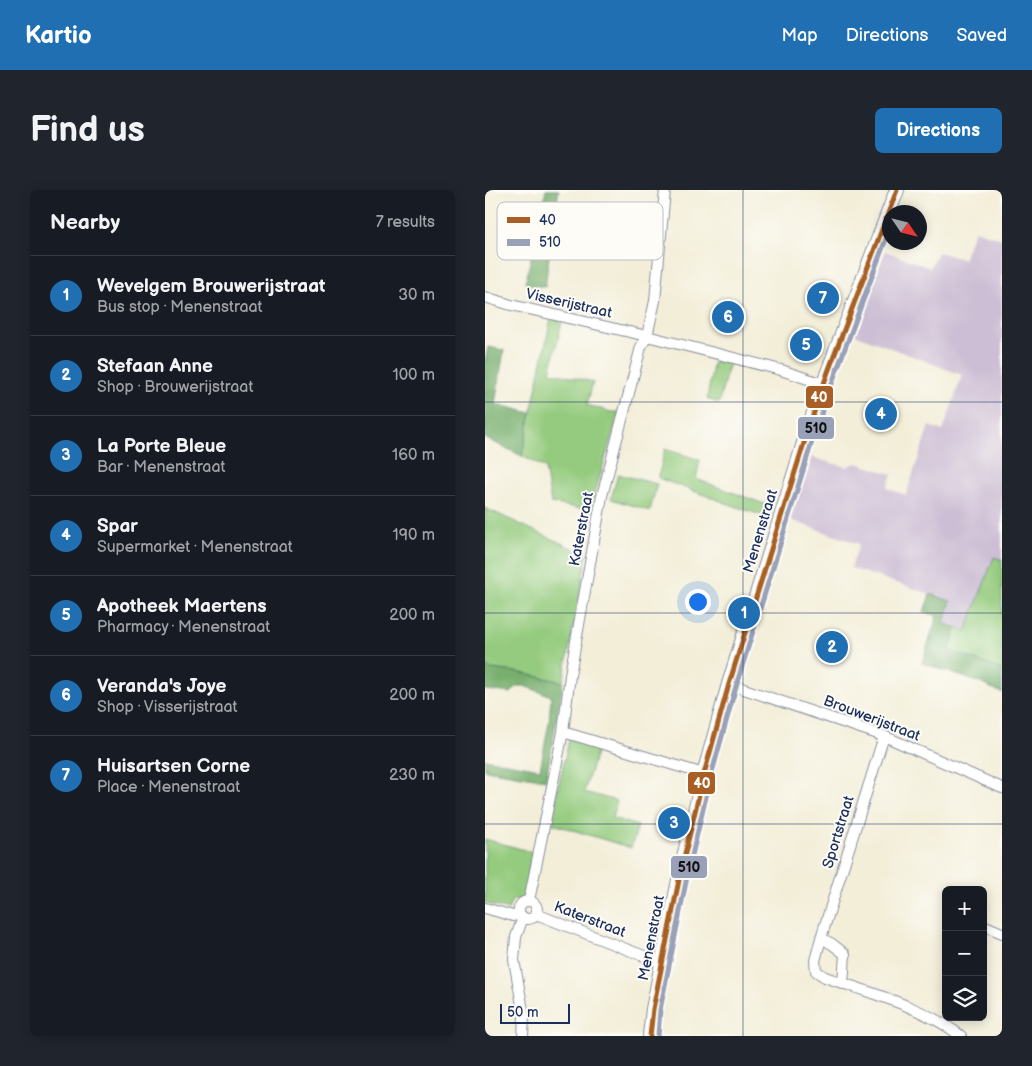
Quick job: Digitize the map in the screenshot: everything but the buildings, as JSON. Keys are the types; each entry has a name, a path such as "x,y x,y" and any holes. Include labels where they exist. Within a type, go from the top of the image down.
{"main road":[{"name":"Menenstraat","path":"650,1036 653,1008 681,870 704,774 729,684 823,384 897,190"}],"street":[{"path":"663,212 665,190"},
{"path":"647,336 655,301 659,260"},
{"name":"Visserijstraat","path":"485,297 511,305 647,336 781,370 823,384"},
{"name":"Katerstraat","path":"529,901 563,732 569,675 601,496 641,348 647,336"},
{"name":"Brouwerijstraat","path":"729,684 883,736 1002,788"},
{"path":"563,732 704,774"},
{"name":"Sportstraat","path":"883,736 821,938 815,961 816,972 932,1017 961,1036"},
{"path":"485,908 513,916 522,916 529,919 536,914 536,906 529,901 522,904 519,909 522,916 516,937 515,960 524,1016 523,1036"},
{"name":"Katerstraat","path":"536,914 662,963"},
{"path":"987,927 1002,933"},
{"path":"821,938 845,954 843,984"}],"shaded area":[{"path":"975,230 1002,239 1002,560 994,558 966,632 944,623 951,601 851,568 859,544 790,520 811,457 846,467 856,463 892,474 887,488 906,495 929,426 943,431 962,375 854,334 885,251 930,268 938,252 963,259"}],"green space":[{"path":"546,190 559,190 557,202 543,202"},
{"path":"530,260 549,260 545,287 525,284"},
{"path":"551,318 562,322 550,372 593,382 587,405 611,412 619,412 591,511 551,503 545,468 522,456"},
{"path":"488,347 504,350 495,404 531,413 522,456 485,438 485,362"},
{"path":"714,359 729,363 719,403 707,399"},
{"path":"665,449 700,460 696,479 770,506 767,517 658,478"},
{"path":"618,474 657,484 650,511 611,499"},
{"path":"485,508 587,555 563,682 491,669 485,665"},
{"path":"994,557 1002,560 1002,670 949,650 956,628 966,631"},
{"path":"930,594 951,601 944,623 956,628 949,650 1002,670 1002,693 978,682 922,663 937,616 924,612"},
{"path":"485,665 491,669 563,682 546,780 485,770 485,759 540,769 549,722 551,696 524,686 517,686 511,693 485,690"},
{"path":"569,739 598,747 584,792 617,801 612,818 638,826 631,848 550,823"},
{"path":"485,839 532,852 526,892 522,899 512,900 508,910 485,903"}],"transit line":[{"name":"40","path":"650,1036 653,1009 681,870 704,774 729,684 809,427 897,190"},
{"name":"510","path":"658,1036 660,1010 688,872 711,776 736,686 816,429 882,250"}],"place":[{"name":"Huisartsen Corne","path":"823,298"},
{"name":"Veranda's Joye","path":"728,317"},
{"name":"Apotheek Maertens","path":"806,345"},
{"name":"Spar","path":"881,414"},
{"name":"Wevelgem Brouwerijstraat","path":"744,613"},
{"name":"Stefaan Anne","path":"832,647"},
{"name":"La Porte Bleue","path":"674,823"}]}
